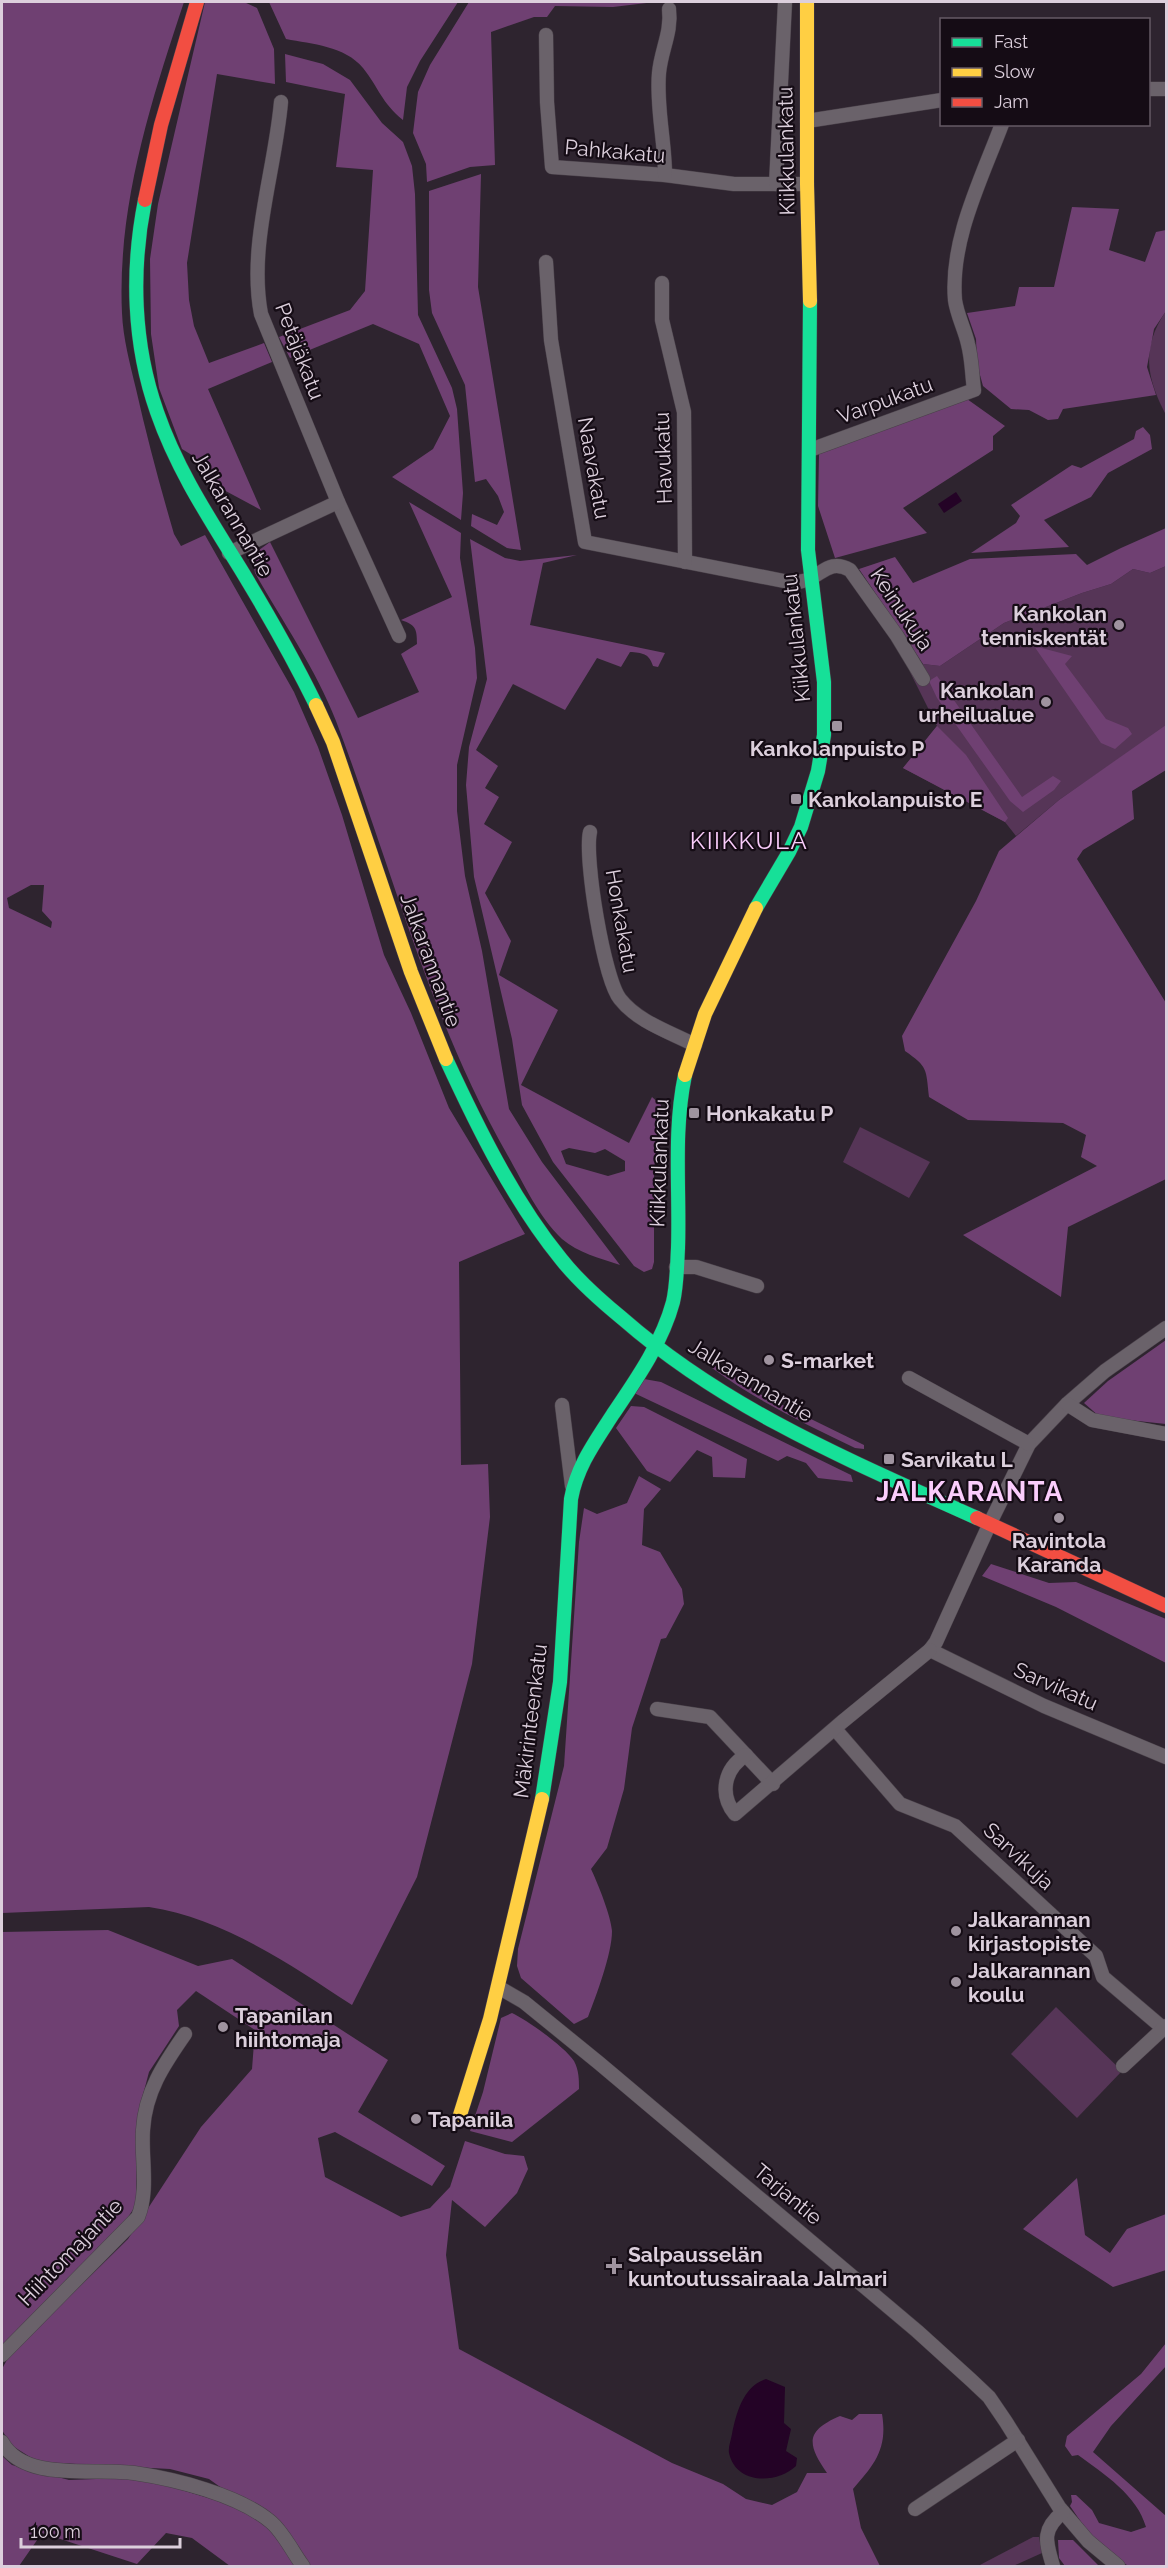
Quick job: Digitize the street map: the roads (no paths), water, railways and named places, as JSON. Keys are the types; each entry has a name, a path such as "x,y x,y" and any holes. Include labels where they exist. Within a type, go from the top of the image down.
{"street":[{"name":"Jalkarannantie","path":"197,2 164,112 147,185 137,271 139,335 150,396 166,439 229,553 263,607 324,721 437,1040 474,1120 513,1189 559,1257 584,1284 655,1345 702,1380 761,1415 818,1444 1167,1606"},
{"path":"776,184 785,2"},
{"name":"Kiikkulankatu","path":"655,1345 672,1303 676,1267 683,1086 695,1045 721,980 762,898 797,837 820,759 825,723 825,682 810,579 811,335 807,184 807,2"},
{"path":"665,175 665,149 659,105 659,72 671,25 669,9"},
{"name":"Pahkakatu","path":"546,35 547,102 552,167 665,175 734,184 807,184"},
{"path":"1150,89 1167,89"},
{"path":"807,121 940,100"},
{"name":"Petäjäkatu","path":"281,102 258,255 257,294 261,314 338,502 399,636"},
{"name":"Varpukatu","path":"810,450 974,390 969,345 955,302 955,276 959,247 968,216 1001,126"},
{"name":"Naavakatu","path":"546,262 551,340 585,542 794,583"},
{"name":"Havukatu","path":"662,283 662,320 684,412 685,562"},
{"path":"229,553 338,502"},
{"name":"Keinukuja","path":"794,583 810,579 822,570 832,567 845,567 850,570 897,636 923,679"},
{"name":"Honkakatu","path":"590,832 588,843 592,879 608,974 615,992 636,1014 695,1045"},
{"path":"676,1267 696,1267 757,1286"},
{"path":"746,1755 738,1760 728,1772 724,1791 728,1805 735,1814 930,1650 936,1642 1029,1444 1067,1404 1105,1371 1167,1328"},
{"name":"Mäkirinteenkatu","path":"460,2115 498,1987 543,1797 560,1682 573,1489 584,1459 655,1345"},
{"path":"909,1378 1029,1444"},
{"path":"1067,1404 1092,1420 1167,1434"},
{"path":"562,1405 573,1489"},
{"name":"Sarvikatu","path":"930,1650 1044,1706 1167,1757"},
{"path":"657,1709 710,1717 773,1784"},
{"name":"Sarvikuja","path":"835,1729 900,1804 955,1826 1096,1956 1103,1977 1165,2027"},
{"name":"Tarjantie","path":"498,1987 524,2002 598,2063 916,2331 989,2397 1063,2512 1088,2541 1118,2566"},
{"path":"1124,2066 1165,2027"},
{"name":"Hiihtomajantie","path":"2,2355 138,2217 143,2199 143,2130 147,2102 159,2072 185,2034"},
{"path":"915,2509 1018,2440"},
{"path":"2,2442 4,2447 20,2460 52,2469 78,2472 130,2472 155,2476 222,2496 247,2507 272,2523 303,2566"},
{"path":"1053,2566 1047,2532 1049,2525 1063,2512"}],"place":[{"name":"Kankolan tenniskentät","path":"1119,625"},
{"name":"Kankolan urheilualue","path":"1046,702"},
{"name":"Kankolanpuisto P","path":"837,726"},
{"name":"Kankolanpuisto E","path":"796,799"},
{"name":"Honkakatu P","path":"694,1113"},
{"name":"S-market","path":"769,1360"},
{"name":"Sarvikatu L","path":"889,1459"},
{"name":"Ravintola Karanda","path":"1059,1518"},
{"name":"Jalkarannan kirjastopiste","path":"956,1931"},
{"name":"Jalkarannan koulu","path":"956,1982"},
{"name":"Tapanilan hiihtomaja","path":"223,2027"},
{"name":"Tapanila","path":"416,2119"},
{"name":"Salpausselän kuntoutussairaala Jalmari","path":"614,2266"}],"district":[{"name":"KIIKKULA","path":"749,840"},
{"name":"JALKARANTA","path":"970,1491"}]}
